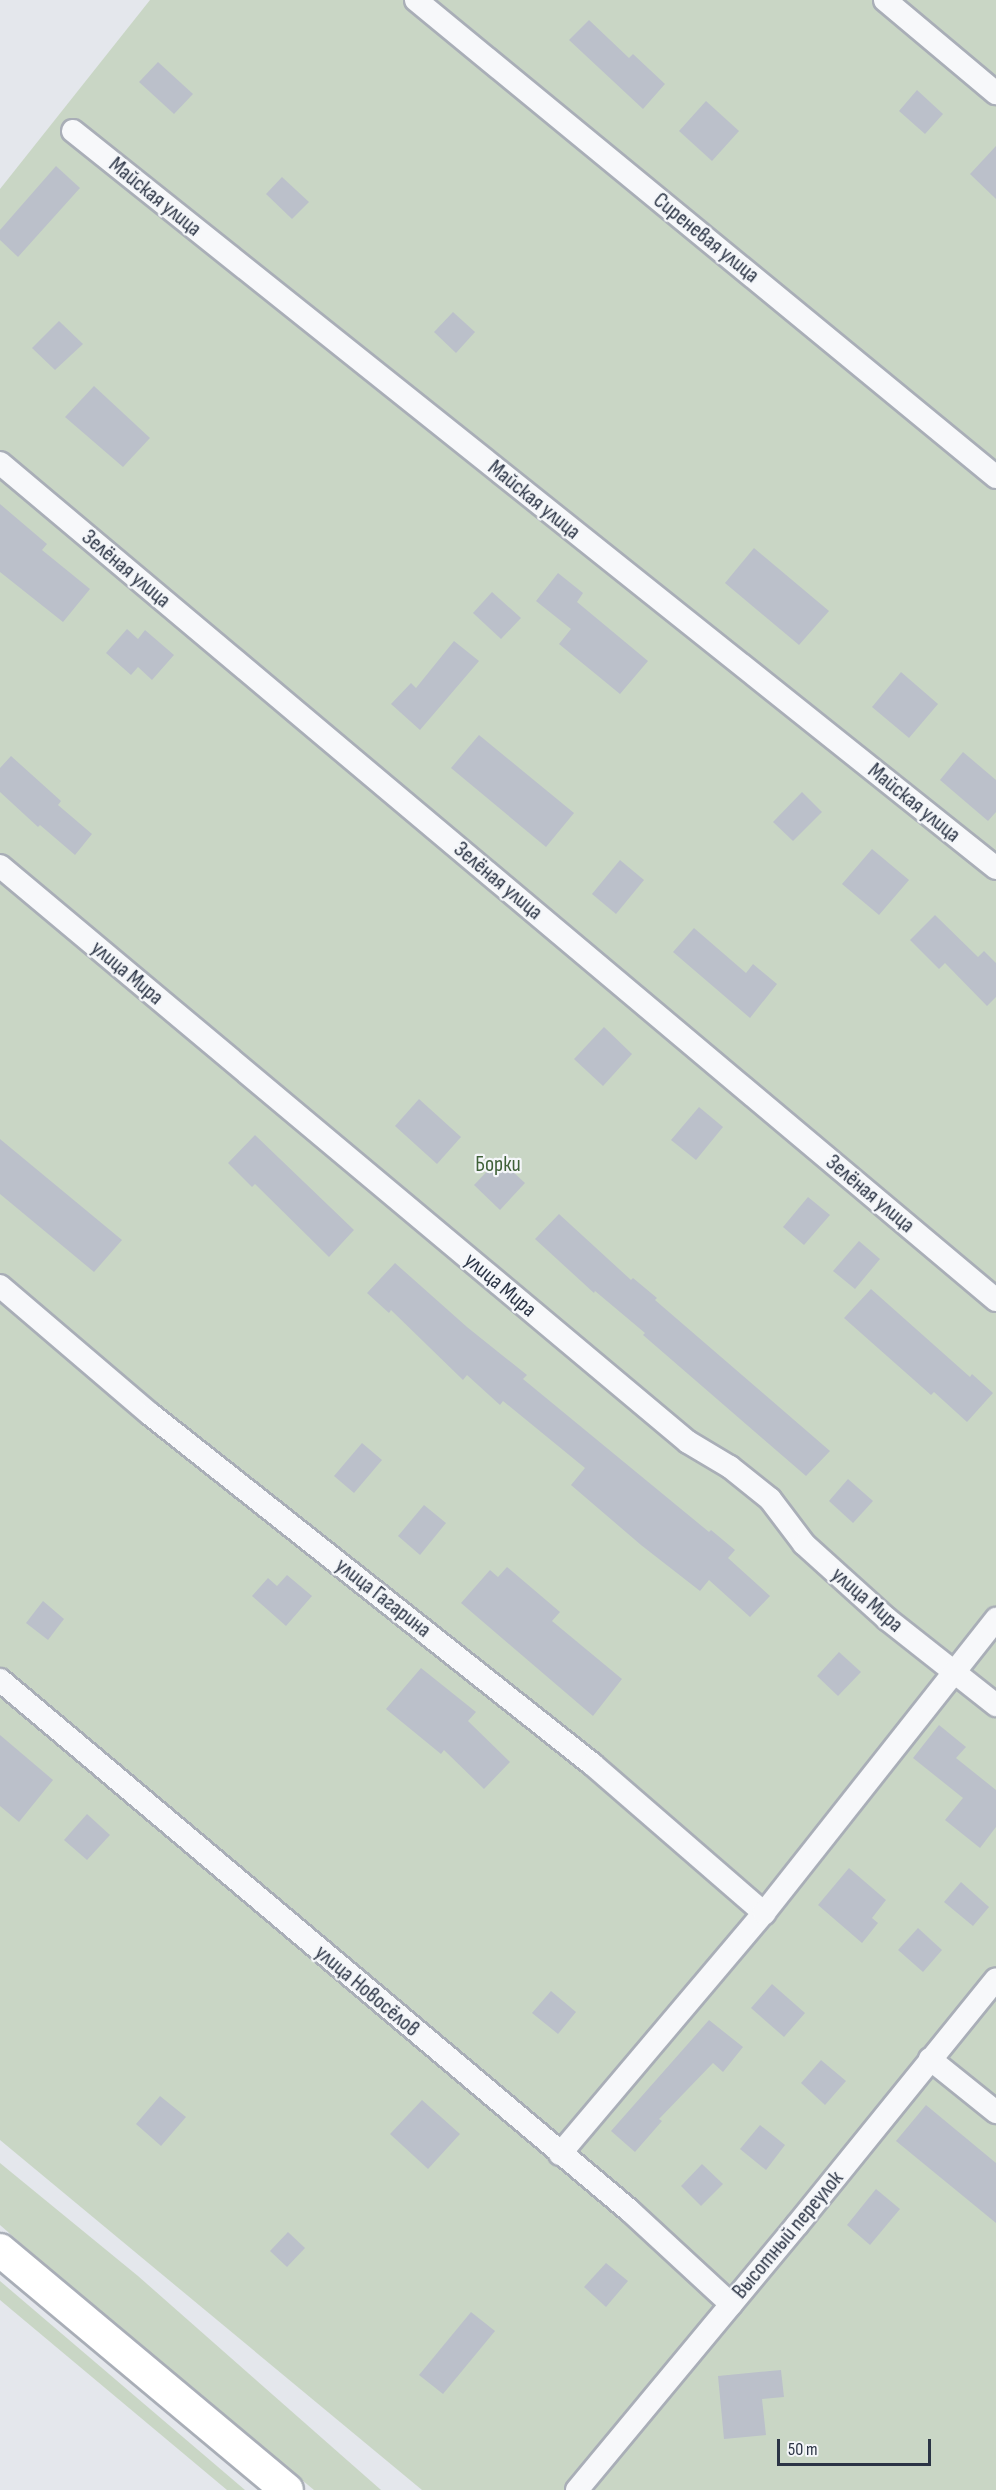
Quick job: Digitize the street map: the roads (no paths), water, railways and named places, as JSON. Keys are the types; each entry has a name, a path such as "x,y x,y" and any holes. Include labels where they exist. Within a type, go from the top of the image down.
{"street":[{"name":"Сиреневая улица","path":"416,0 996,477"},
{"path":"885,0 996,93"},
{"name":"Майская улица","path":"73,131 996,868"},
{"name":"Зелёная улица","path":"0,463 996,1300"},
{"name":"улица Мира","path":"0,866 688,1442 730,1467 770,1499 804,1544 887,1619 956,1671 996,1705"},
{"name":"улица Гагарина","path":"0,1286 150,1414 592,1764 764,1913"},
{"path":"560,2154 764,1913 996,1619"},
{"name":"улица Новосёлов","path":"0,1680 629,2210 731,2304"},
{"name":"Высотный переулок","path":"577,2490 996,1979"},
{"path":"930,2059 996,2112"},
{"path":"0,2250 287,2490"}],"park label":[{"name":"Борки","path":"498,1165"}]}
